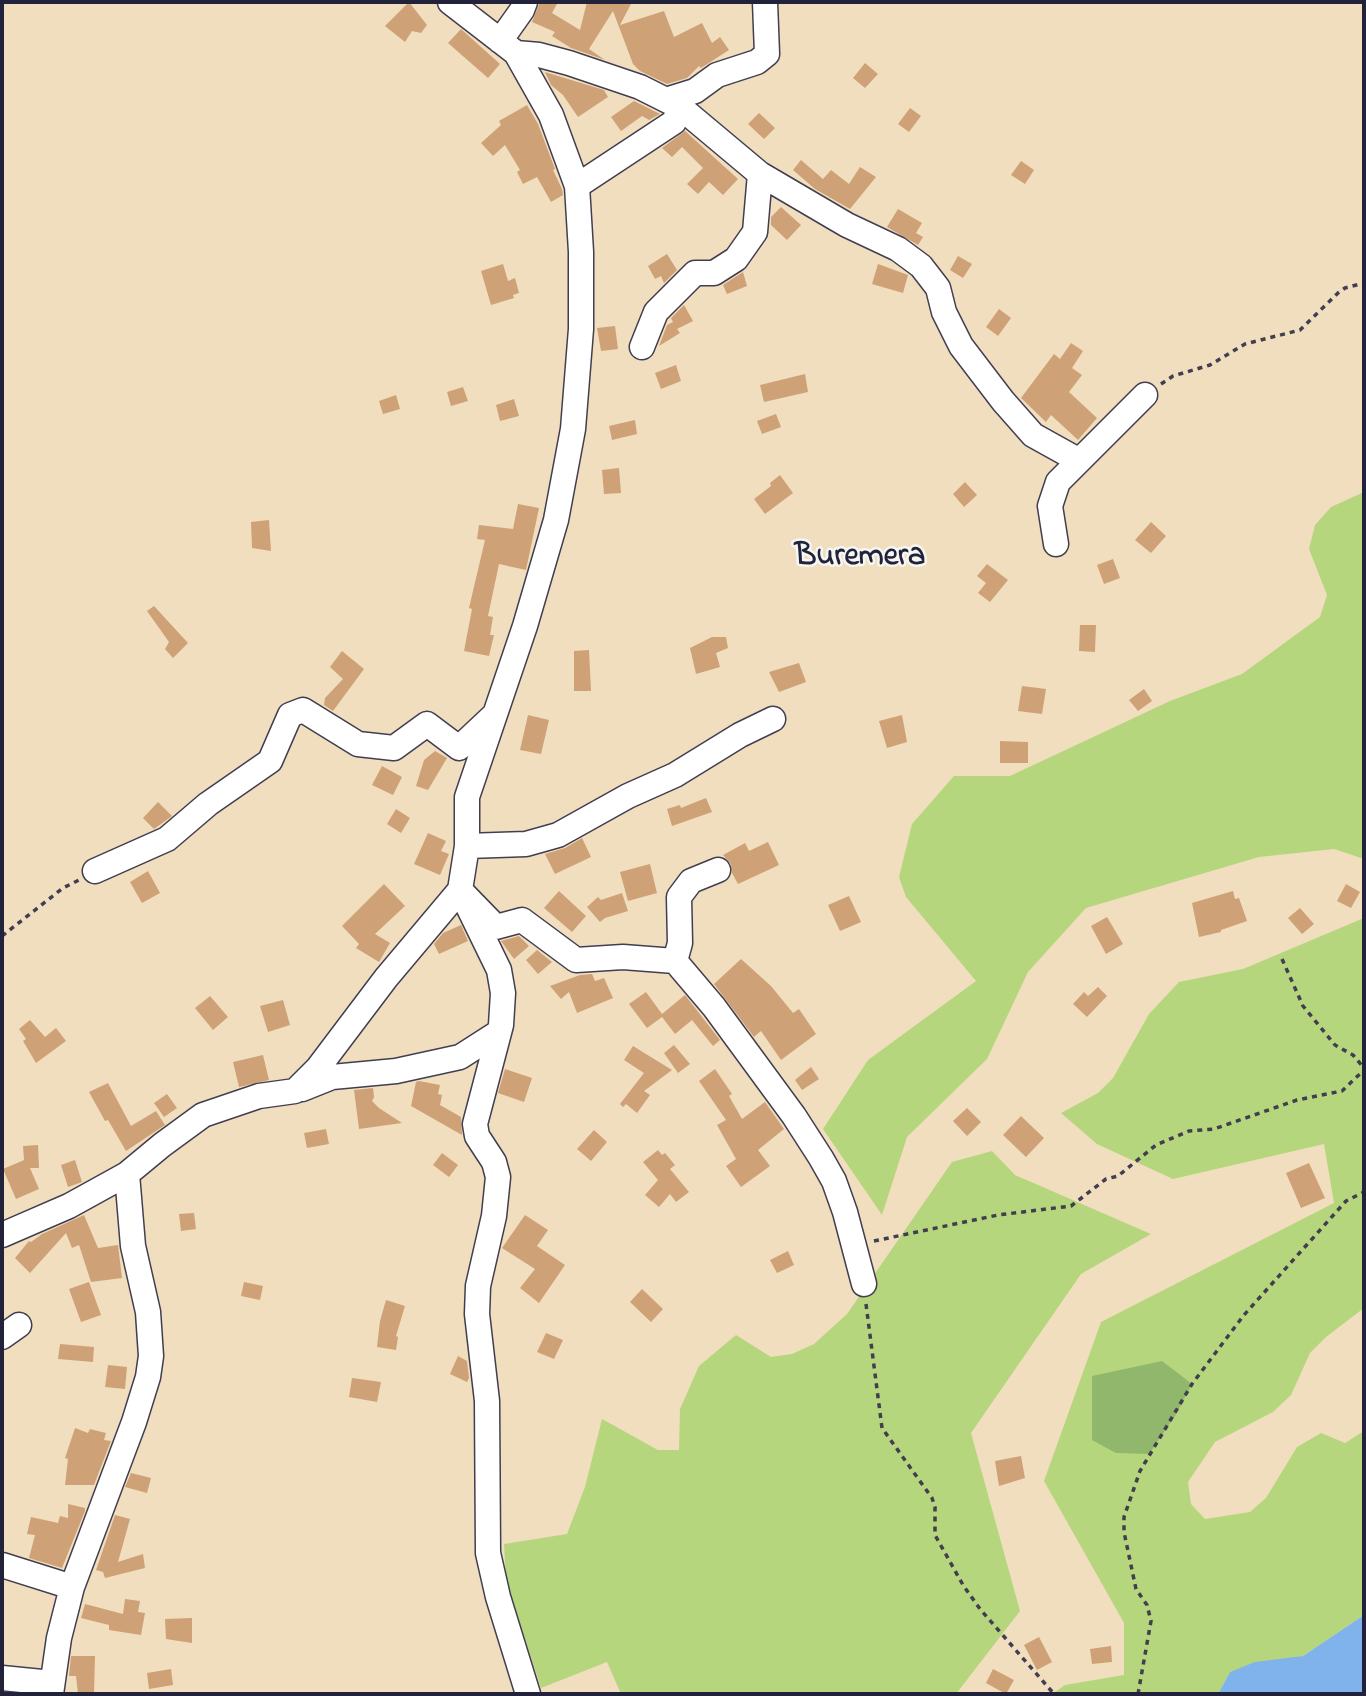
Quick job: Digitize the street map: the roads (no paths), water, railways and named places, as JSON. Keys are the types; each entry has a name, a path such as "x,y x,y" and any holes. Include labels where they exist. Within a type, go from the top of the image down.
{"street":[{"path":"295,1091 318,1068 386,978 460,890 467,846 467,797 525,626 556,520 573,429 580,329 581,252 577,186 551,115 508,47 450,2"},
{"path":"508,47 524,2"},
{"path":"673,103 718,75 757,62 767,54 765,2"},
{"path":"508,47 569,62 640,87 673,103 760,174 847,225 898,249 921,266 938,288 944,313 961,346 1003,401 1033,435 1078,460"},
{"path":"577,186 674,122 673,103"},
{"path":"642,347 656,312 695,274 713,273 736,259 755,232 760,174"},
{"path":"1056,544 1050,506 1058,482 1145,395"},
{"path":"95,871 167,839 208,804 270,761 290,715 303,710 358,744 394,748 427,724 458,748 494,715"},
{"path":"467,846 526,844 558,835 628,796 675,775 740,734 773,719"},
{"path":"675,961 680,943 679,897 691,881 718,870"},
{"path":"460,890 496,927 523,920 576,960 623,957 675,961 714,1007 794,1115 821,1158 834,1181 855,1245 864,1284"},
{"path":"460,890 499,970 503,993 499,1032 475,1124 477,1136 494,1162 498,1178 494,1216 478,1286 477,1314 487,1402 488,1553 527,1694"},
{"path":"2,1235 69,1206 127,1174 204,1115 259,1096 295,1091 332,1077 396,1071 460,1057 499,1032"},
{"path":"2,1678 51,1688 72,1587 130,1433 148,1377 148,1312 133,1246 127,1174"},
{"path":"2,1565 72,1587"}],"water":[{"path":"1364,1615 1364,1694 1218,1694 1230,1672 1255,1662 1303,1656"}],"district":[{"name":"Buremera","path":"860,559"}]}
